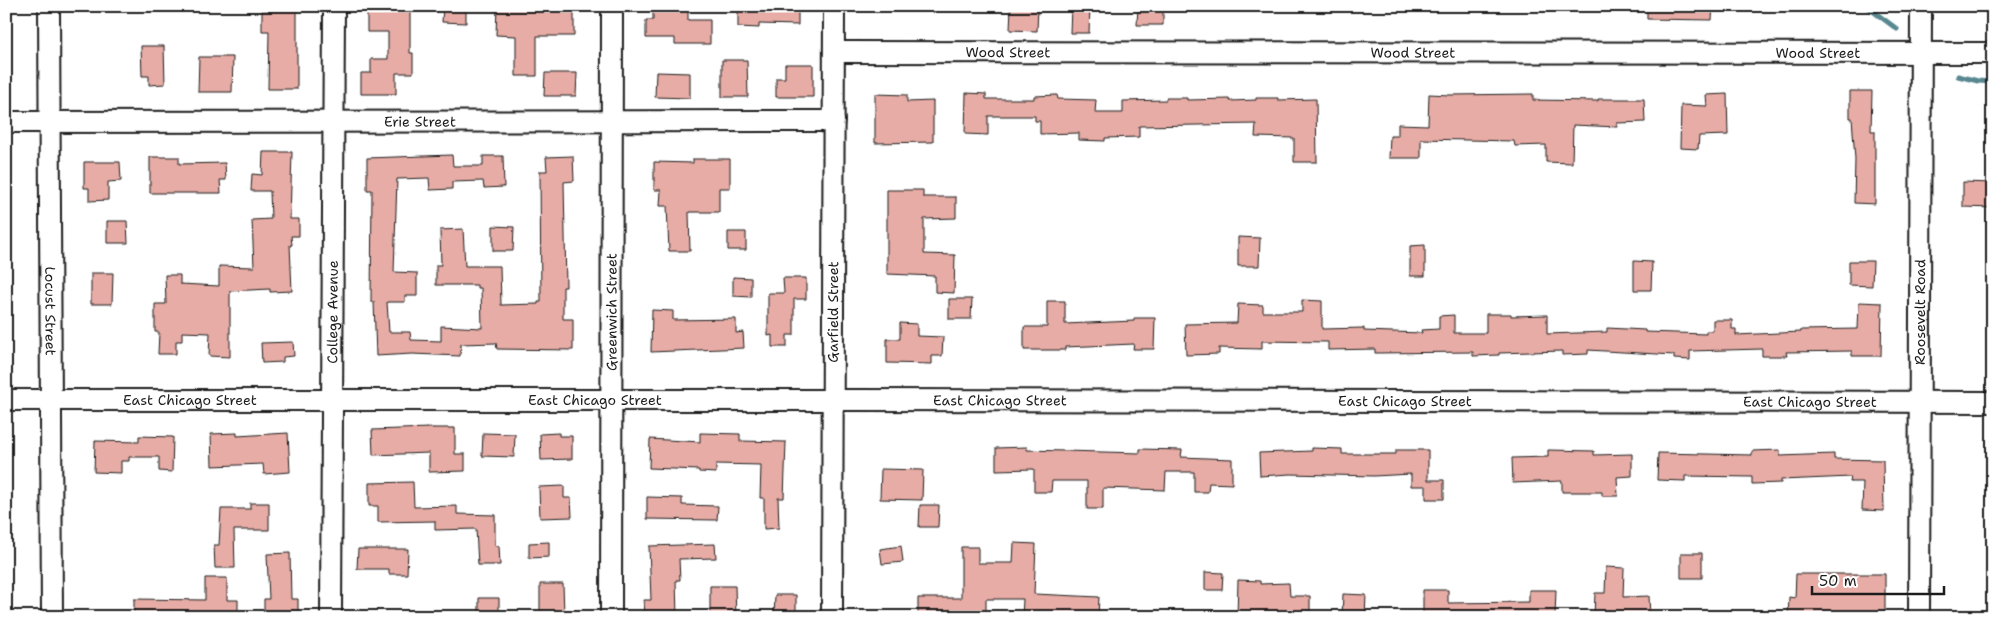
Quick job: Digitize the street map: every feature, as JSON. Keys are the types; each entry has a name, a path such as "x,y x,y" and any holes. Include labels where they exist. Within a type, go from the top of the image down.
{"street":[{"name":"Locust Street","path":"49,6 52,617"},
{"name":"College Avenue","path":"331,617 334,6"},
{"name":"Greenwich Street","path":"611,617 612,6"},
{"name":"Garfield Street","path":"832,617 834,6"},
{"name":"Roosevelt Road","path":"1919,617 1921,6"},
{"name":"Wood Street","path":"834,52 1993,53"},
{"name":"Erie Street","path":"6,122 834,121"},
{"name":"East Chicago Street","path":"6,400 1993,402"}],"building":[{"path":"271,6 297,6 297,89 268,89 269,31 262,31 262,10 271,10"},
{"path":"391,6 410,6 410,53 413,53 413,73 396,73 396,94 361,94 361,73 371,73 371,59 388,59 388,32 367,32 367,11 391,12"},
{"path":"443,6 466,6 466,23 442,22"},
{"path":"497,6 574,6 574,36 537,36 537,76 516,76 516,36 496,35"},
{"path":"653,6 688,6 688,20 710,20 710,44 675,44 675,38 646,38 646,20 653,20"},
{"path":"798,6 798,25 759,24 759,28 738,27 738,7"},
{"path":"1011,6 1038,6 1037,31 1010,30"},
{"path":"1071,6 1090,6 1089,33 1070,33"},
{"path":"1138,6 1163,6 1163,25 1137,25"},
{"path":"1647,6 1713,6 1712,20 1647,19"},
{"path":"141,46 164,46 165,84 149,85 149,76 142,76"},
{"path":"199,57 233,57 232,92 198,92"},
{"path":"722,60 747,60 748,97 722,97"},
{"path":"785,64 813,64 813,97 776,97 776,78 785,78"},
{"path":"656,72 690,73 690,98 655,97"},
{"path":"545,73 577,73 576,96 544,96"},
{"path":"1850,91 1872,91 1871,131 1875,131 1875,204 1854,203 1855,159 1852,118 1850,118"},
{"path":"966,93 986,94 986,99 1034,99 1034,96 1057,95 1058,99 1096,100 1095,113 1123,113 1123,101 1166,100 1166,98 1187,98 1187,100 1230,99 1230,101 1256,100 1256,98 1278,98 1278,100 1316,99 1317,162 1294,162 1294,138 1255,137 1256,124 1139,126 1139,137 1105,138 1105,141 1079,140 1079,133 1040,134 1040,121 1035,121 1035,116 988,116 988,135 965,134"},
{"path":"875,94 907,95 907,102 933,101 933,142 875,143"},
{"path":"1429,94 1533,94 1533,100 1598,101 1598,99 1644,99 1645,122 1617,123 1617,127 1573,125 1572,163 1546,162 1546,145 1515,146 1514,141 1421,139 1421,158 1389,158 1390,136 1398,136 1398,124 1428,125"},
{"path":"1727,94 1728,135 1699,136 1698,149 1680,148 1681,105 1707,106 1706,95"},
{"path":"263,152 292,152 290,219 299,219 299,236 291,236 292,291 270,292 270,289 230,291 230,357 209,356 210,333 182,332 182,341 176,341 176,354 158,354 159,332 155,332 155,304 166,304 165,275 180,275 180,284 219,286 219,266 254,267 252,220 271,219 270,191 251,191 252,174 262,175"},
{"path":"452,155 453,166 483,166 483,156 503,156 504,187 484,188 483,181 452,182 452,189 430,190 429,178 397,179 394,272 417,273 417,296 405,296 405,302 387,302 389,332 410,332 411,340 441,341 441,326 482,328 481,288 477,288 477,285 436,285 436,265 441,265 440,230 463,229 465,266 500,266 501,305 538,304 538,302 541,302 540,171 547,171 546,157 573,156 574,181 564,182 566,287 563,287 563,319 573,319 573,350 497,349 496,343 461,344 460,356 412,354 376,356 374,302 371,302 372,190 367,190 367,158"},
{"path":"150,157 179,157 179,164 225,163 226,180 220,180 221,193 150,193"},
{"path":"693,159 730,159 730,188 719,188 719,212 689,212 690,251 669,251 667,206 660,206 661,190 654,190 654,162 693,163"},
{"path":"84,162 120,162 121,181 108,182 108,200 89,201 89,188 84,188"},
{"path":"1963,182 1993,183 1993,208 1963,207"},
{"path":"887,190 923,190 923,197 956,197 956,218 924,219 924,254 955,255 954,293 935,292 935,276 887,274"},
{"path":"107,221 127,221 128,243 107,243"},
{"path":"493,226 514,227 513,251 493,251"},
{"path":"728,232 746,232 746,250 728,250"},
{"path":"1238,237 1260,238 1259,266 1238,266"},
{"path":"1425,245 1425,276 1410,276 1410,246"},
{"path":"1634,261 1652,262 1651,290 1634,290"},
{"path":"1849,261 1873,261 1872,286 1849,285"},
{"path":"91,273 113,273 112,304 91,304"},
{"path":"733,277 751,278 751,297 733,296"},
{"path":"783,278 806,278 806,299 794,299 794,335 787,335 787,347 772,347 772,335 768,336 768,293 784,293"},
{"path":"949,299 972,299 971,319 949,319"},
{"path":"1302,300 1322,301 1322,329 1364,328 1364,331 1422,333 1421,330 1439,329 1439,316 1454,315 1454,333 1486,333 1486,314 1511,314 1511,316 1547,315 1547,334 1607,332 1607,328 1645,330 1645,332 1706,334 1706,331 1713,331 1713,320 1732,320 1732,329 1736,329 1736,335 1801,332 1801,330 1858,329 1859,302 1882,303 1881,356 1852,356 1852,351 1786,352 1787,356 1762,356 1762,349 1690,351 1690,360 1674,359 1674,355 1588,350 1588,354 1562,355 1562,351 1499,353 1499,355 1473,356 1473,352 1375,353 1375,349 1328,350 1328,342 1262,341 1262,349 1219,348 1219,354 1186,355 1185,324 1237,323 1238,304 1263,305 1263,312 1302,312"},
{"path":"1047,301 1065,301 1065,324 1134,321 1134,318 1155,318 1154,349 1133,349 1134,344 1065,347 1065,350 1024,350 1024,327 1047,327"},
{"path":"652,310 673,311 673,320 736,319 736,333 743,332 744,348 651,352"},
{"path":"900,323 917,324 917,336 943,337 942,356 932,356 932,364 887,363 887,339 900,339"},
{"path":"293,342 294,356 283,357 283,362 262,363 261,343"},
{"path":"455,428 455,454 465,454 465,471 429,472 429,453 373,455 372,430"},
{"path":"237,433 237,436 288,433 290,472 264,474 263,464 212,466 211,434"},
{"path":"483,433 515,434 514,457 482,456"},
{"path":"559,433 559,436 572,436 572,459 541,460 540,434"},
{"path":"700,433 740,434 740,441 786,442 784,498 778,498 779,528 764,529 764,498 760,498 761,465 716,464 716,473 699,472 699,470 649,468 650,439 700,442"},
{"path":"139,436 173,437 172,472 159,471 159,457 129,457 129,461 121,461 121,473 94,472 95,441 139,442"},
{"path":"1027,447 1027,450 1140,453 1140,449 1182,450 1181,457 1232,459 1232,484 1209,483 1208,492 1194,492 1194,472 1166,472 1165,490 1103,488 1103,509 1087,509 1087,481 1052,481 1051,492 1034,492 1034,469 996,470 996,448"},
{"path":"1312,448 1342,449 1342,454 1396,454 1396,450 1428,450 1428,480 1444,480 1444,499 1426,499 1426,486 1411,486 1411,474 1374,476 1290,474 1260,476 1259,453 1312,451"},
{"path":"1548,450 1594,451 1594,455 1632,454 1632,476 1617,477 1618,496 1602,496 1602,492 1562,492 1562,481 1513,483 1512,458 1548,457"},
{"path":"1780,450 1780,456 1834,454 1834,459 1883,460 1884,511 1862,510 1863,482 1850,482 1851,477 1781,480 1781,483 1752,484 1752,477 1685,476 1685,481 1657,480 1658,453 1752,455 1752,451"},
{"path":"881,469 923,470 922,500 880,499"},
{"path":"413,482 414,507 457,506 457,514 495,515 495,546 499,546 500,565 478,565 476,529 435,530 435,521 378,522 378,506 369,506 369,483"},
{"path":"564,486 564,498 571,498 572,517 540,518 539,487"},
{"path":"647,497 682,498 682,505 718,506 717,520 647,519"},
{"path":"250,503 269,503 269,530 234,530 235,568 215,568 214,545 219,545 221,509 250,509"},
{"path":"920,505 939,505 938,527 919,527"},
{"path":"549,542 549,557 529,558 529,543"},
{"path":"1014,543 1036,544 1034,594 1099,597 1098,617 1022,617 1023,599 986,599 986,617 918,617 918,598 961,598 961,547 978,547 978,563 1013,563"},
{"path":"715,544 716,558 679,559 680,580 676,580 677,617 645,617 644,600 651,600 649,546"},
{"path":"901,546 903,562 882,564 880,549"},
{"path":"358,549 408,549 407,574 389,574 389,569 357,569"},
{"path":"290,553 291,599 298,599 298,617 264,617 264,599 269,599 267,554"},
{"path":"1681,553 1702,553 1702,578 1681,578"},
{"path":"1606,567 1624,568 1623,597 1649,596 1650,617 1594,617 1595,593 1605,593"},
{"path":"1205,572 1223,573 1222,590 1205,590"},
{"path":"1796,574 1885,574 1885,617 1788,617 1789,597 1795,598"},
{"path":"205,578 227,578 227,600 238,600 238,616 134,617 134,599 205,600"},
{"path":"1238,580 1260,581 1260,584 1289,583 1290,596 1310,596 1310,617 1237,617"},
{"path":"540,584 563,584 564,614 540,616"},
{"path":"710,586 735,586 736,617 710,617"},
{"path":"1423,590 1448,590 1448,603 1529,602 1529,590 1556,590 1555,617 1423,617"},
{"path":"1343,594 1366,595 1365,617 1342,617"},
{"path":"775,595 796,595 796,617 774,617"},
{"path":"479,598 499,598 499,617 479,617"}],"waterway":[{"path":"1866,6 1897,29"},
{"path":"1958,76 1978,81 1993,82"}]}
